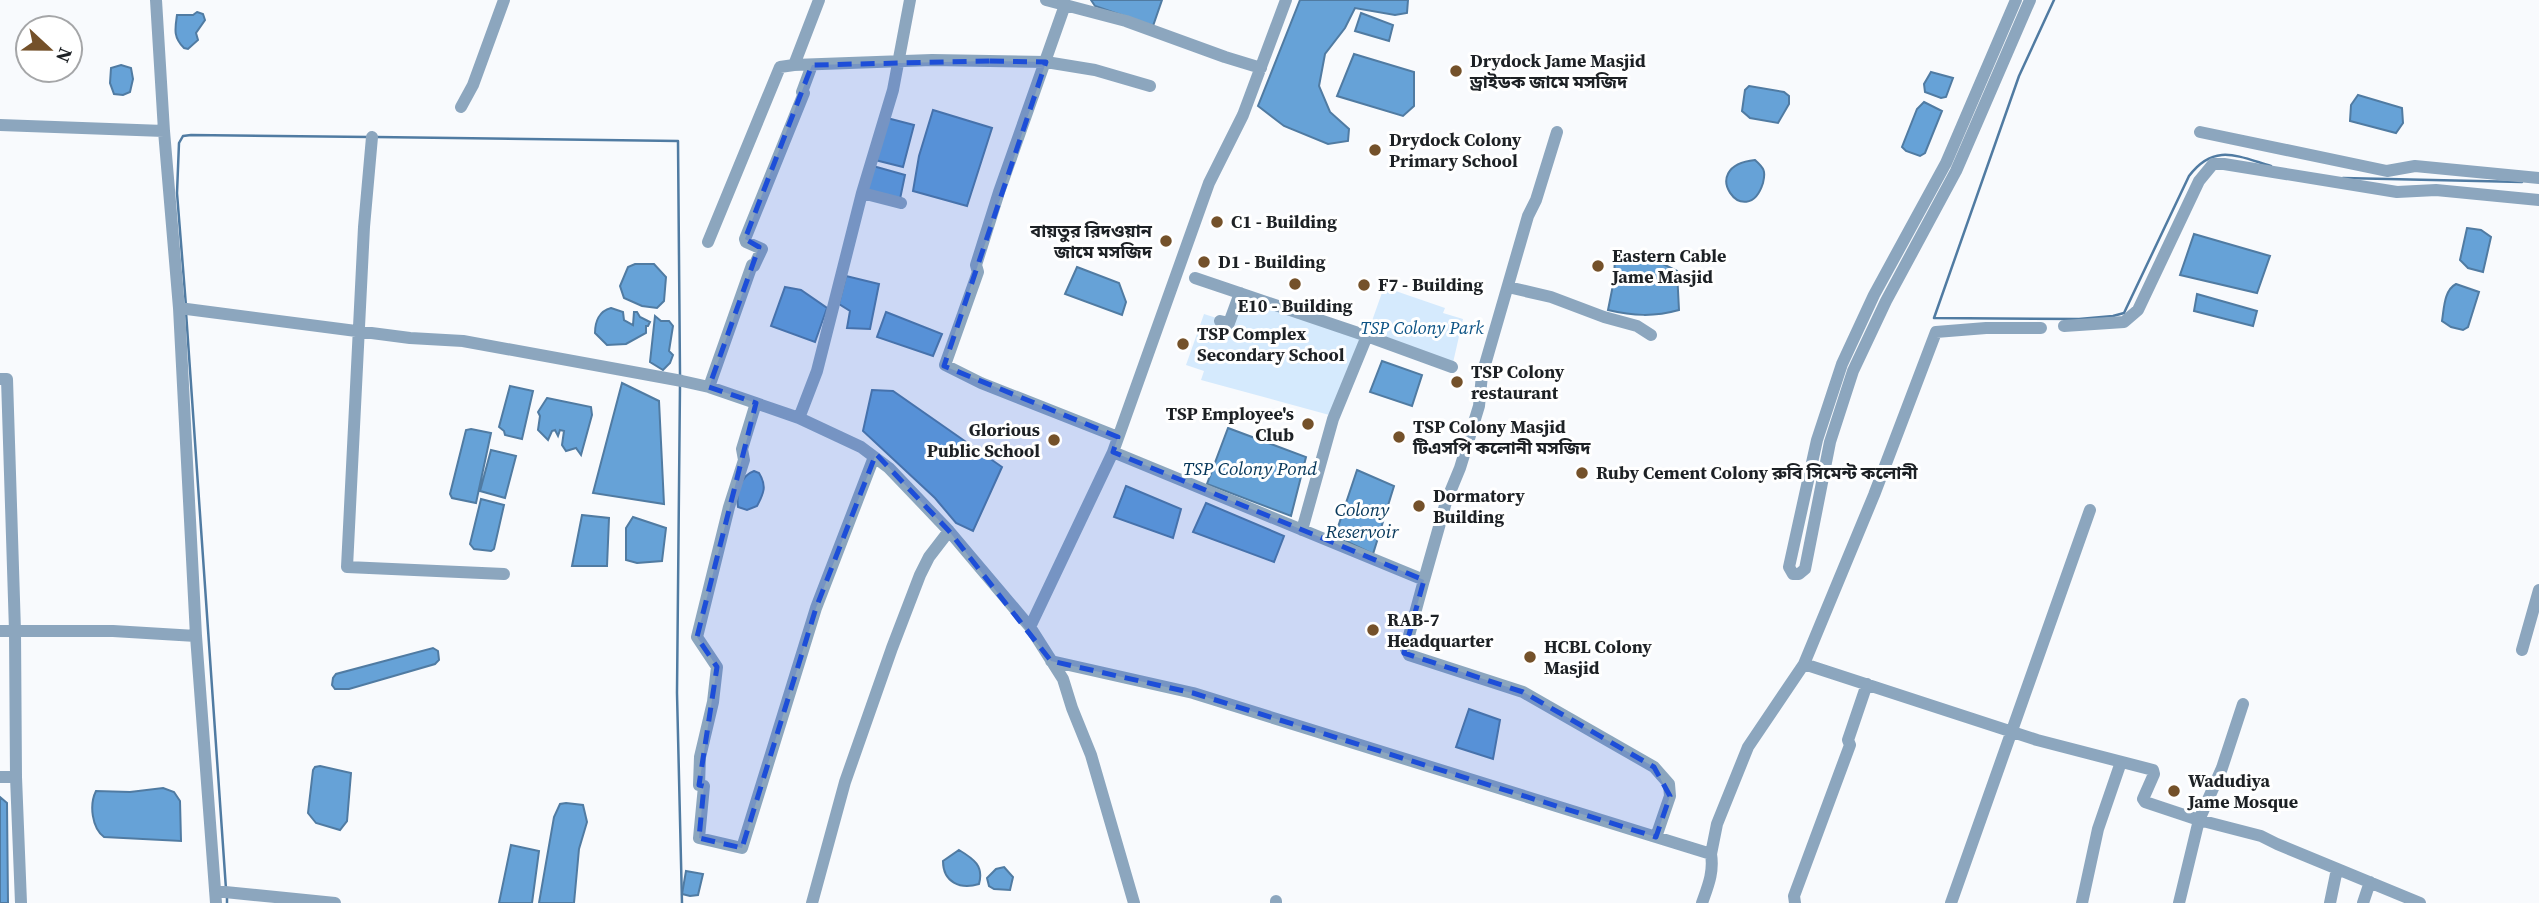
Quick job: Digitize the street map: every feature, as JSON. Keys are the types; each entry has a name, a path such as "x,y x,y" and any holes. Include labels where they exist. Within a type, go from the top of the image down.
{"street":[{"path":"156,0 179,307 196,636 215,897 334,903"},
{"path":"461,107 504,0"},
{"path":"794,65 820,0"},
{"path":"799,418 817,372 862,193 893,90 910,0"},
{"path":"1046,0 1126,21 1261,68"},
{"path":"1030,628 1113,452 1209,183 1243,115 1286,0"},
{"path":"2016,0 1945,163 1874,295 1842,364 1817,440 1788,568 1793,574 1799,574 1805,569 1830,442 1853,371 1886,301 1956,171 2030,0"},
{"path":"1065,5 999,192 976,265 978,272 946,365 981,383 1118,437"},
{"path":"708,242 780,67 899,62 1046,62 1094,70 1150,86"},
{"path":"709,387 752,265 754,266 762,249 745,239 804,93 802,92 812,65"},
{"path":"0,125 164,131"},
{"path":"1557,132 1536,200 1528,216 1482,375 1479,406 1460,468 1446,502 1406,649 1409,655 1523,692 1654,766 1669,784 1670,796 1656,837"},
{"path":"2200,132 2387,171 2415,166 2539,178"},
{"path":"372,137 347,567 504,574"},
{"path":"2064,326 2124,321 2138,310 2199,181 2213,164 2397,192 2436,190 2539,200"},
{"path":"2501,197 2505,175"},
{"path":"862,193 901,203"},
{"path":"1195,278 1452,367"},
{"path":"1508,287 1551,297 1637,326 1651,335"},
{"path":"1220,321 1229,323 1240,293"},
{"path":"179,307 359,331 463,341 709,387 799,418 861,447 889,468 949,531 1030,628 1063,679 1091,755 1134,903"},
{"path":"1702,903 1713,867 1711,854 1717,824 1748,747 1804,664 1874,495 1936,332 2041,328"},
{"path":"1301,530 1334,419 1367,336"},
{"path":"0,379 7,379 21,903"},
{"path":"756,403 742,449 744,460 729,507 697,637 717,667 713,702 700,757 699,785 704,786 699,838 742,848 816,608 874,457"},
{"path":"1113,452 1424,580"},
{"path":"1951,903 2090,510"},
{"path":"812,903 845,782 892,648 920,575 929,557 949,531"},
{"path":"2522,650 2539,590"},
{"path":"0,631 113,631 196,636"},
{"path":"1051,661 1206,697 1711,854"},
{"path":"1804,664 2010,731 2154,772 2143,799 2145,802 2261,836 2420,903"},
{"path":"1795,903 1794,896 1850,745 1848,740 1867,684"},
{"path":"2179,903 2199,820 2222,768 2243,704"},
{"path":"2082,903 2098,829 2121,762"},
{"path":"0,777 16,777"},
{"path":"2330,903 2337,869"},
{"path":"2363,903 2370,882"}],"highlighted area":[{"path":"990,61 1046,62 944,366 1118,437 1113,452 1424,580 1404,653 1523,692 1654,767 1670,796 1656,837 1193,693 1051,661 949,531 876,454 816,608 742,848 699,838 704,786 699,785 717,667 697,637 756,403 709,387 759,247 745,239 812,65"}],"green space":[{"name":"TSP Colony Park","path":"1384,287 1445,308 1443,313 1463,319 1452,367 1367,336 1333,416 1201,380 1204,371 1186,365 1204,314 1229,322 1239,292 1367,335"}],"water":[{"path":"1091,0 1162,0 1153,26 1095,6"},
{"path":"1300,0 1408,0 1407,13 1395,15 1355,8 1345,28 1325,54 1319,86 1330,112 1349,129 1348,141 1328,144 1284,126 1258,106"},
{"path":"197,12 203,14 205,20 196,33 198,40 188,49 184,48 176,36 177,15 193,15"},
{"path":"1361,13 1393,25 1389,41 1355,31"},
{"path":"1354,54 1414,72 1414,106 1403,116 1337,96"},
{"path":"121,65 131,68 133,79 130,92 123,95 114,94 110,83 111,68"},
{"path":"1931,72 1953,78 1946,97 1941,98 1925,92 1924,84"},
{"path":"1749,86 1784,92 1789,96 1789,104 1778,123 1750,118 1742,111 1745,90"},
{"path":"2358,95 2402,108 2403,123 2396,133 2350,121 2351,105"},
{"path":"1924,102 1942,111 1925,153 1920,156 1902,147 1917,109"},
{"path":"933,110 992,128 967,206 913,191 919,156"},
{"path":"887,118 914,125 903,167 875,160"},
{"path":"1755,160 1764,170 1763,183 1756,197 1746,202 1737,200 1730,193 1728,173 1737,165"},
{"path":"873,166 905,175 900,199 865,190"},
{"path":"2467,228 2481,230 2491,237 2483,272 2468,268 2460,260"},
{"path":"2194,234 2270,256 2257,293 2180,275"},
{"path":"1645,255 1677,271 1679,310 1644,315 1608,310 1615,256"},
{"path":"635,264 654,264 666,277 664,301 657,308 642,306 624,298 620,286 628,267"},
{"path":"1077,267 1119,283 1126,302 1122,315 1065,294"},
{"path":"846,276 879,284 870,329 847,328 850,311 839,304"},
{"path":"2456,284 2479,292 2468,327 2463,330 2442,321 2447,295"},
{"path":"785,287 801,290 827,308 815,342 771,326"},
{"path":"2197,294 2257,311 2253,326 2194,311"},
{"path":"611,308 623,312 624,320 633,325 634,312 637,312 640,317 650,322 646,326 646,333 626,344 607,345 595,333 595,329 601,314"},
{"path":"886,312 942,334 933,356 877,337"},
{"path":"655,316 661,321 669,321 673,326 669,351 673,355 663,370 650,362"},
{"path":"1382,361 1422,375 1412,406 1370,392"},
{"path":"622,383 659,401 664,504 593,493"},
{"path":"510,386 533,391 522,439 505,435 499,427"},
{"path":"872,390 893,391 1002,467 973,531 956,523 935,498 863,431"},
{"path":"547,398 591,407 592,415 581,455 576,448 566,451 562,445 564,431 560,430 558,436 555,430 552,431 548,440 538,430 538,412"},
{"name":"TSP Colony Pond","path":"1228,428 1306,457 1291,516 1207,484"},
{"path":"466,430 491,433 476,503 452,498 450,494"},
{"path":"491,450 516,456 505,498 480,491"},
{"name":"Colony Reservoir","path":"1357,470 1394,486 1373,554 1335,536"},
{"path":"754,471 759,473 764,490 757,506 747,510 738,507 738,491 745,477"},
{"path":"1126,486 1181,509 1173,538 1114,517"},
{"path":"481,499 504,505 494,549 491,551 474,549 470,544"},
{"path":"1206,503 1284,536 1274,562 1193,532"},
{"path":"582,515 609,518 607,566 572,566"},
{"path":"633,517 666,528 662,561 637,563 626,560 626,528"},
{"path":"433,648 438,651 439,660 435,664 349,689 335,689 332,685 336,674"},
{"path":"1469,709 1500,720 1493,759 1456,747"},
{"path":"320,766 351,773 347,821 340,830 316,823 308,813 313,770"},
{"path":"163,788 174,792 180,801 181,841 104,837 100,833 93,816 96,791 130,792"},
{"path":"0,797 7,803 8,903 0,903"},
{"path":"560,804 583,805 587,822 579,849 574,903 539,903 554,817"},
{"path":"511,845 539,851 532,903 499,903"},
{"path":"959,850 979,868 979,884 959,885 946,874 943,861"},
{"path":"1004,867 1013,877 1010,890 989,886 987,878 996,869"},
{"path":"686,871 703,874 698,895 682,894"}],"waterway":[{"path":"2054,0 2019,76 1934,318 2079,319 2124,313 2189,176 2198,166 2208,159 2227,155 2271,166"},
{"path":"186,306 177,193 179,143 183,136 369,137"},
{"path":"376,137 678,141 680,375"},
{"path":"2343,178 2522,182"},
{"path":"186,312 226,889"},
{"path":"680,385 677,693 682,903"},
{"path":"227,895 227,903"}],"place":[{"name":"Drydock Jame Masjid ড্রাইডক জামে মসজিদ","path":"1456,71"},
{"name":"Drydock Colony Primary School","path":"1375,150"},
{"name":"C1 - Building","path":"1217,222"},
{"name":"বায়তুর রিদওয়ান জামে মসজিদ","path":"1166,241"},
{"name":"D1 - Building","path":"1204,262"},
{"name":"Eastern Cable Jame Masjid","path":"1598,266"},
{"name":"E10 - Building","path":"1295,284"},
{"name":"F7 - Building","path":"1364,285"},
{"name":"TSP Complex Secondary School","path":"1183,344"},
{"name":"TSP Colony restaurant","path":"1457,382"},
{"name":"TSP Employee's Club","path":"1308,424"},
{"name":"TSP Colony Masjid টিএসপি কলোনী মসজিদ","path":"1399,437"},
{"name":"Glorious Public School","path":"1054,440"},
{"name":"Ruby Cement Colony রুবি সিমেন্ট কলোনী","path":"1582,473"},
{"name":"Dormatory Building","path":"1419,506"},
{"name":"RAB-7 Headquarter","path":"1373,630"},
{"name":"HCBL Colony Masjid","path":"1530,657"},
{"name":"Wadudiya Jame Mosque","path":"2174,791"}]}
